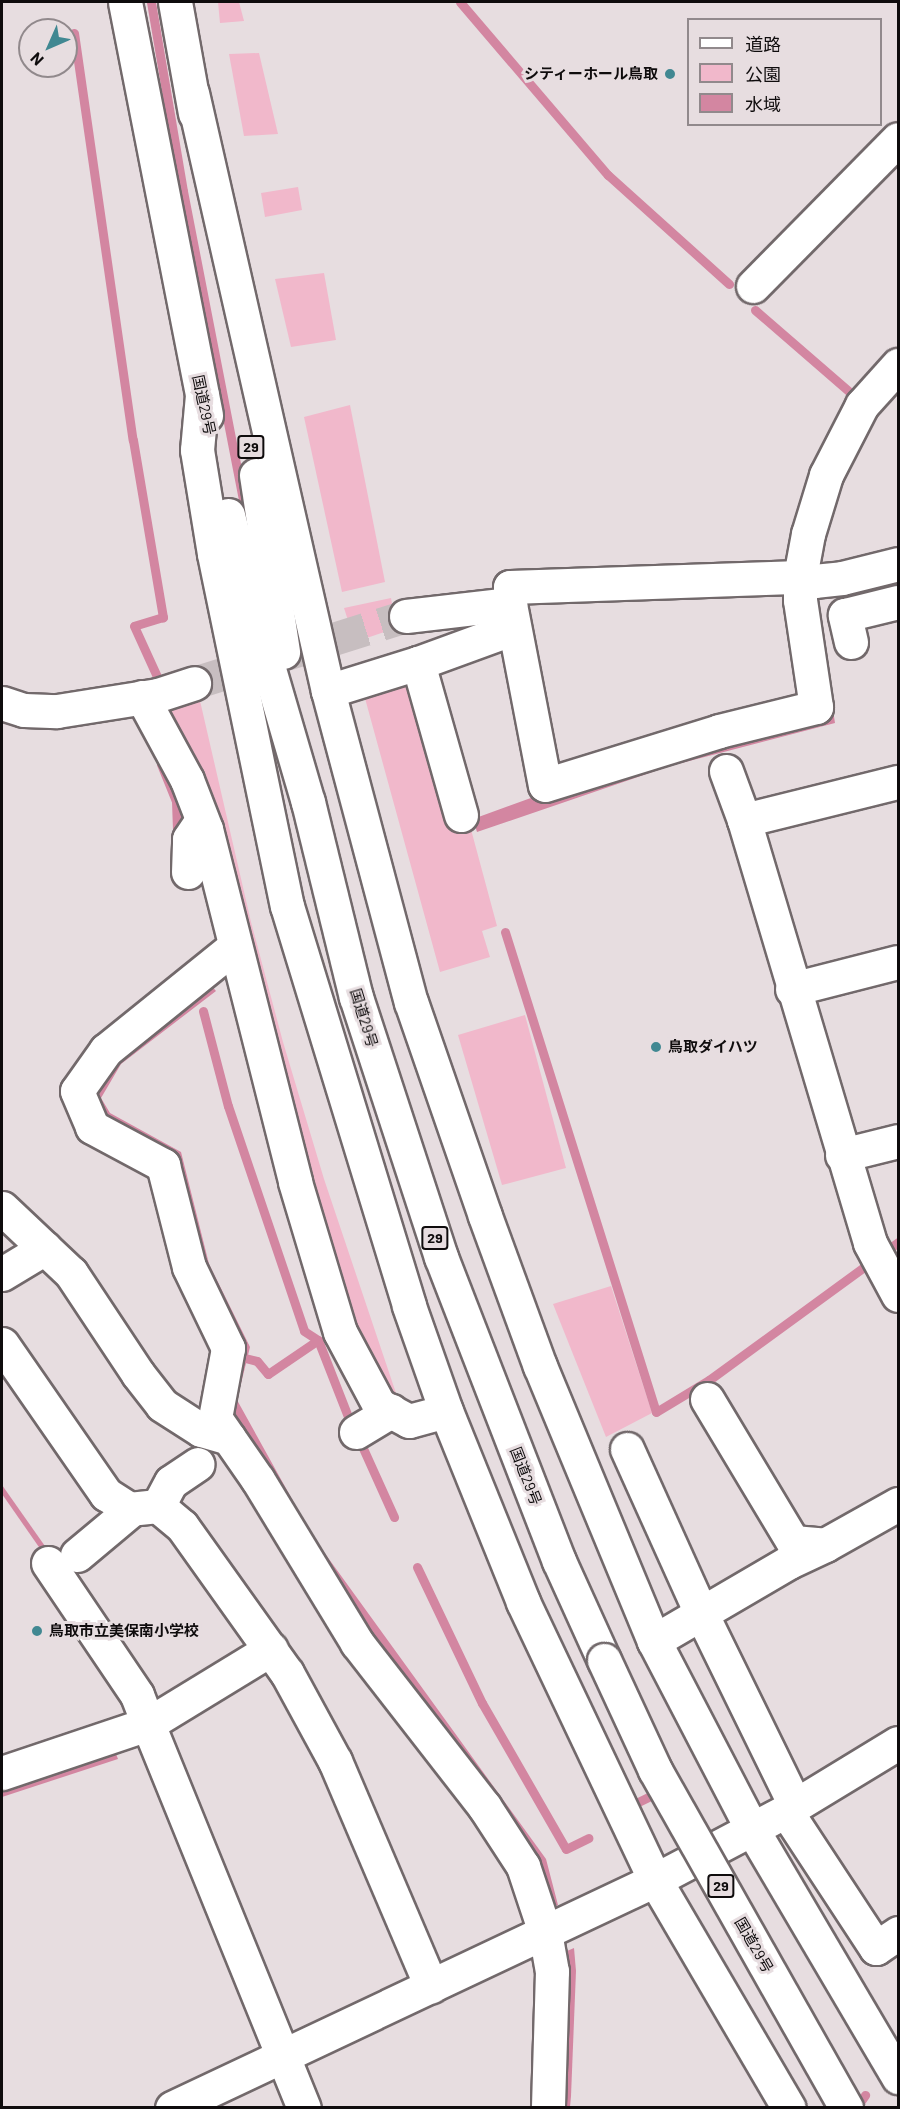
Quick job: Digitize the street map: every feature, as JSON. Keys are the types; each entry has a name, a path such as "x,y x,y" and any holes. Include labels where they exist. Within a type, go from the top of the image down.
{"main road":[{"name":"国道29号","path":"125,2 202,395 250,604 308,802 356,997 441,1257 559,1561 655,1770 846,2108"},
{"name":"国道29号","path":"175,2 192,93 232,346 264,515 275,609 308,802"},
{"path":"192,93 328,691 411,1002 485,1216 540,1366 654,1641 752,1829 898,2077"},
{"path":"753,286 898,138"},
{"path":"898,365 862,405 835,455 808,534 800,577 800,600 816,707 719,731 545,785 512,616 510,587 800,577 814,581 842,578 898,564"},
{"path":"202,395 197,450 214,554 287,906 408,1306 446,1411 523,1602 655,1880 789,2108"},
{"path":"851,642 845,615 898,602"},
{"path":"406,616 512,616"},
{"path":"328,691 418,663 512,616"},
{"path":"418,663 461,815"},
{"path":"2,703 38,712 142,697 194,682"},
{"path":"142,697 187,780 202,820 295,1182 340,1332 379,1405 409,1421 446,1411"},
{"path":"726,771 744,819 792,989 870,1243 898,1295"},
{"path":"744,819 898,782"},
{"path":"188,872 189,839 202,820"},
{"path":"235,946 106,1050 77,1091 92,1127 163,1165 189,1267 228,1348 215,1418 321,1580 357,1643 457,1770 509,1842 523,1866 545,1932 552,1971 553,2014 548,2108"},
{"path":"792,989 898,963"},
{"path":"842,1155 898,1141"},
{"path":"2,1208 71,1273 138,1374 162,1405 201,1430 229,1438"},
{"path":"2,1274 45,1248"},
{"path":"2,1344 106,1494 145,1507 182,1526 271,1649 287,1673 334,1761 431,1986"},
{"path":"707,1399 793,1542 825,1545"},
{"path":"356,1432 391,1411"},
{"path":"627,1449 791,1808 876,1948 898,1933"},
{"path":"198,1464 171,1482 145,1507 63,1559 137,1695 304,2108"},
{"path":"654,1641 898,1504"},
{"path":"2,1773 148,1724 271,1649"},
{"path":"172,2108 655,1880 791,1808 898,1743"}],"green space":[{"path":"218,2 239,2 244,21 220,23"},
{"path":"259,53 278,134 244,136 229,54"},
{"path":"298,187 302,210 265,217 261,193"},
{"path":"324,273 336,340 291,347 275,279"},
{"path":"350,405 385,582 342,592 304,417"},
{"path":"391,598 396,628 355,642 344,608"},
{"path":"412,680 469,822 497,926 482,931 490,957 440,972 363,691"},
{"path":"198,692 251,922 283,1042 324,1179 401,1408 392,1401 352,1326 160,705"},
{"path":"525,1015 566,1168 502,1185 458,1035"},
{"path":"611,1286 652,1413 606,1437 553,1304"}],"water":[{"path":"817,591 820,600 816,601 835,723 670,766 477,832 473,819 564,786 823,711 808,594"},
{"path":"209,983 216,991 121,1064 101,1098 110,1113 181,1152 209,1264 250,1347 237,1400 313,1537 546,1859 558,1905 546,1910 305,1546 225,1401 170,1160 102,1122 88,1097 113,1056"},
{"path":"2,1485 47,1549 41,1550 2,1494"},
{"path":"116,1754 118,1759 2,1797 2,1792"},
{"path":"574,1948 576,1971 570,2107 556,2108 560,1954"}],"waterway":[{"path":"151,2 183,191 244,504"},
{"path":"460,2 608,175 729,284"},
{"path":"78,61 133,440 163,617 134,626 160,683"},
{"path":"755,310 859,400"},
{"path":"161,764 176,801 177,838"},
{"path":"505,932 656,1412 709,1380 898,1242"},
{"path":"203,1011 228,1106 304,1331 318,1340 351,1424"},
{"path":"241,1357 257,1361 268,1374 318,1340"},
{"path":"362,1446 394,1517"},
{"path":"417,1567 482,1703 566,1849 589,1838"},
{"path":"634,1804 661,1791"},
{"path":"856,2108 865,2095"}],"tunnel":[{"path":"194,683 406,616"}],"place":[{"name":"シティーホール鳥取","path":"670,74"},
{"name":"鳥取ダイハツ","path":"656,1047"},
{"name":"鳥取市立美保南小学校","path":"37,1631"}]}
